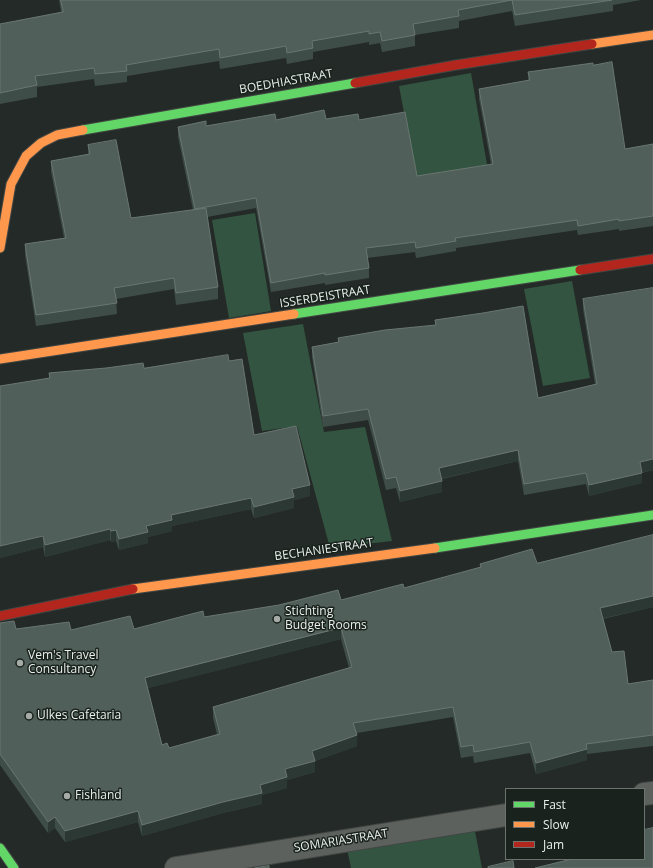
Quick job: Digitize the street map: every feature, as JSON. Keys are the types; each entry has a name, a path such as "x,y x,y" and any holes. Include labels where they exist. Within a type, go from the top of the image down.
{"street":[{"name":"BOEDHIASTRAAT","path":"0,248 11,184 26,156 41,143 57,134 448,66 653,35"},
{"name":"ISSERDEISTRAAT","path":"0,359 653,260"},
{"name":"BECHANIESTRAAT","path":"0,616 147,586 419,550 653,515"},
{"name":"SOMARIASTRAAT","path":"176,868 505,815"},
{"path":"0,848 14,868"}],"green space":[{"path":"471,73 488,170 417,182 399,86"},
{"path":"255,213 271,311 229,318 212,220"},
{"path":"572,281 590,378 543,386 524,289"},
{"path":"303,324 324,432 365,427 392,541 330,548 297,426 262,431 243,333"},
{"path":"474,826 482,868 351,868 347,849"}],"building":[{"path":"61,0 512,0 458,10 459,16 413,24 415,35 382,41 380,32 369,34 369,31 312,41 313,48 287,53 286,46 220,58 219,49 126,65 127,71 95,74 94,68 35,76 37,85 0,93 0,24 63,12"},
{"path":"512,0 612,0 515,15"},
{"path":"612,62 625,149 653,144 653,216 619,221 619,219 578,226 577,220 455,238 456,241 416,248 415,242 366,248 369,268 325,275 325,273 271,283 256,198 195,209 178,127 206,121 206,126 275,114 276,120 324,110 326,119 358,114 359,120 405,112 417,176 493,164 479,89 530,80 528,72 593,63 593,65"},
{"path":"116,140 131,218 206,208 218,287 176,293 174,278 114,288 117,303 36,315 25,244 66,238 51,161 90,154 88,145"},
{"path":"653,288 653,459 640,462 642,473 589,485 586,473 524,484 518,450 439,468 442,481 400,491 396,477 386,479 368,409 323,416 312,347 339,342 338,338 385,330 436,325 435,320 523,306 538,398 597,384 583,299"},
{"path":"228,355 229,361 242,359 254,435 296,426 310,485 292,489 294,497 254,507 251,498 171,515 172,520 146,526 148,532 119,539 116,530 111,531 110,529 45,545 43,536 0,546 0,386 50,378 49,373 143,363 144,368"},
{"path":"653,535 653,596 600,608 612,652 624,651 628,684 653,680 653,735 586,744 587,749 536,763 530,742 474,752 473,745 461,747 453,707 353,723 357,735 312,751 315,761 285,769 287,777 260,785 262,793 223,802 142,825 138,811 65,831 55,817 48,822 0,754 0,623 14,621 16,629 69,622 71,630 130,616 134,629 203,611 204,617 279,605 338,590 341,600 403,584 404,588 481,567 480,564 532,549 537,563","holes":["341,628 352,667 213,707 220,734 169,748 167,743 162,745 145,678"]},
{"path":"653,828 653,868 535,868 568,860 645,860 645,830"},
{"path":"513,861 514,868 488,868 488,867"},
{"path":"269,866 269,868 255,868"}],"traffic: fast":[{"path":"83,130 355,83"},
{"path":"294,314 580,270"},
{"path":"435,548 653,515"},
{"path":"0,848 14,868"}],"traffic: slow":[{"path":"592,44 653,35"},
{"path":"0,248 11,184 26,156 41,143 57,135 83,130"},
{"path":"0,359 294,314"},
{"path":"133,589 435,548"}],"traffic: jam":[{"path":"355,83 456,65 592,44"},
{"path":"580,270 653,259"},
{"path":"0,616 133,589"}],"place":[{"name":"Stichting Budget Rooms","path":"277,619"},
{"name":"Vem's Travel Consultancy","path":"20,663"},
{"name":"Ulkes Cafetaria","path":"29,716"},
{"name":"Fishland","path":"67,796"}]}
